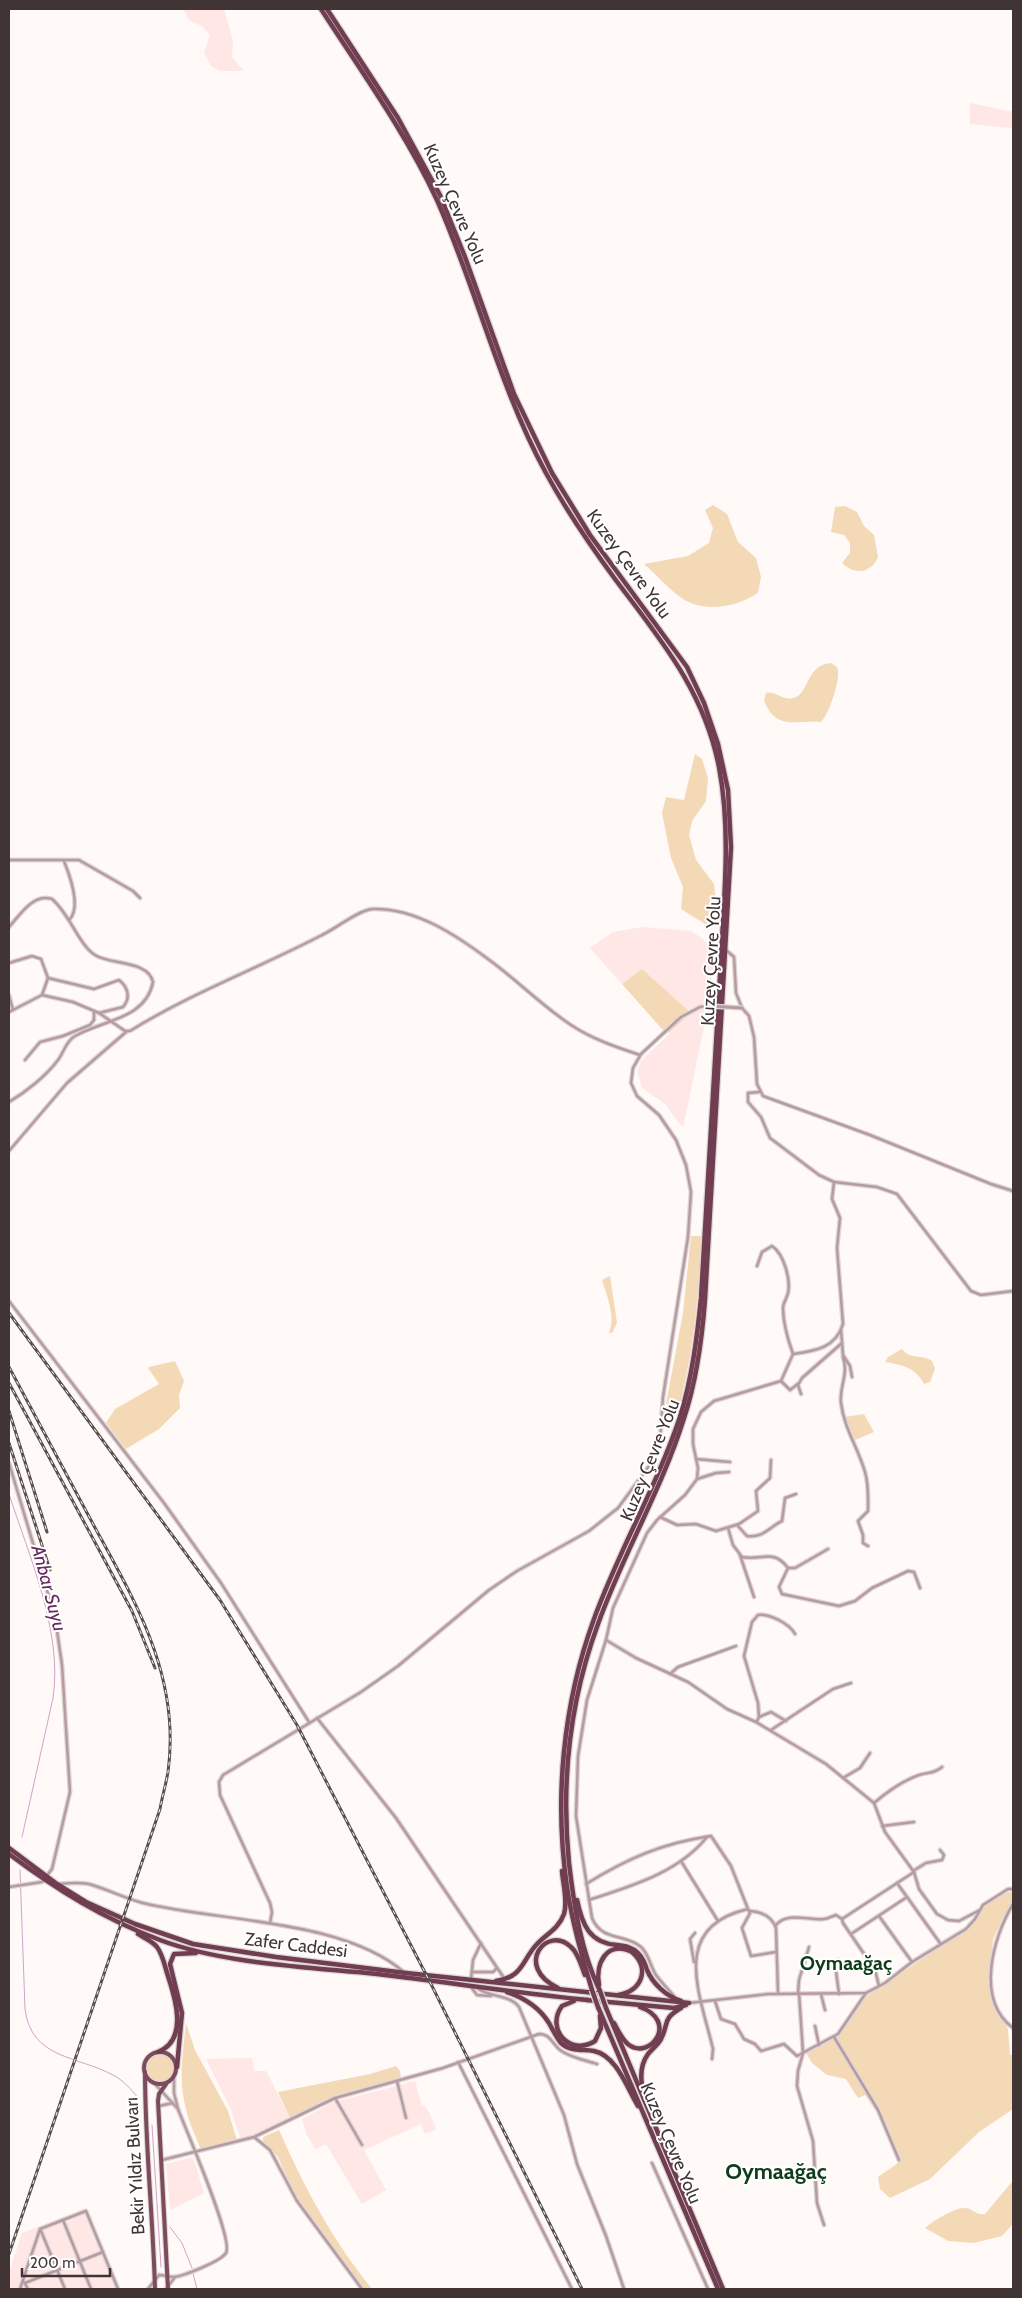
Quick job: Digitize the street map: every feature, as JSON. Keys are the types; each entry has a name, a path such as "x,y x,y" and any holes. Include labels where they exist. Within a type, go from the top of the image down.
{"highway":[{"name":"Kuzey Çevre Yolu","path":"321,9 394,122 435,197 460,258 510,395 547,474 585,538 662,640 689,683 714,746 723,790 726,830 724,903 701,1298 694,1361 672,1438 602,1599 581,1662 566,1739 561,1820 563,1853 570,1902 592,1990"},
{"name":"Kuzey Çevre Yolu","path":"327,9 398,118 440,195 465,257 514,394 552,473 590,535 680,657 704,703 718,744 728,790 731,847 726,950 705,1299 698,1362 677,1440 607,1600 586,1665 576,1704 568,1758 566,1819 568,1854 580,1931 594,1979 600,1991"},
{"path":"485,1982 504,1979 521,1968 534,1947 556,1928 563,1916 565,1903 561,1854 561,1820"},
{"name":"Zafer Caddesi","path":"10,1852 92,1911 136,1931 192,1950 472,1984 485,1982 689,2004"},
{"path":"568,1854 580,1914 587,1931 601,1942 634,1949 645,1962 652,1979 658,1987 676,1999 689,2004"},
{"name":"Zafer Caddesi","path":"46,1878 86,1902 122,1919 193,1944 267,1956 406,1973 491,1988 588,2000 674,2008 689,2004"},
{"path":"136,1931 157,1947 177,2004 175,2035 170,2046 158,2052"},
{"path":"561,1990 540,1975 534,1963 537,1951 551,1942 565,1942 572,1947 598,2007 601,2028 595,2041 578,2046 566,2042 556,2028 558,2012 568,2002 588,2000"},
{"path":"606,1996 628,1993 638,1985 643,1971 640,1960 632,1952 624,1949 613,1950 601,1960 597,1972 600,1991 606,2008 627,2044 636,2048 646,2047 655,2041 659,2034 658,2020 650,2011 629,2004"},
{"path":"177,2067 182,2007 170,1964 172,1956 184,1952 222,1955"},
{"path":"491,1988 520,1997 536,2007 556,2036 566,2046 594,2051 606,2056 615,2066 649,2121"},
{"path":"649,2121 641,2080 642,2065 648,2054 660,2042 666,2020 674,2012 689,2004"},
{"name":"Kuzey Çevre Yolu","path":"598,2007 723,2289"},
{"name":"Kuzey Çevre Yolu","path":"606,2008 649,2121 718,2289"}],"main road":[{"path":"158,2052 171,2055 177,2067 174,2077 166,2084 155,2084 148,2079 144,2072 147,2059 158,2052"},
{"name":"Bekir Yıldız Bulvarı","path":"144,2072 145,2129 154,2289"},
{"name":"Bekir Yıldız Bulvarı","path":"166,2084 161,2089 158,2107 167,2288"}],"street":[{"path":"9,860 79,860 133,890 140,898"},
{"path":"64,861 73,896 74,912 69,920"},
{"path":"9,927 28,905 44,898 56,902 94,955 136,967 148,972 152,978 152,988 144,1001 125,1017 70,1039 50,1069 9,1102"},
{"path":"9,1151 67,1083 126,1032 184,1000 322,936 371,909 397,912 430,922 488,959 571,1025 587,1034 640,1055"},
{"path":"726,950 734,960 735,986 742,1008 749,1016 754,1037 759,1092"},
{"path":"9,963 32,956 38,957 44,964 48,978 42,995"},
{"path":"48,978 94,989 115,980 120,981 128,994 125,1005 113,1011 99,1013"},
{"path":"9,994 13,1010"},
{"path":"9,1012 42,995 73,1002 99,1013 126,1032"},
{"path":"270,1923 272,1912 270,1903 220,1795 219,1782 226,1772 361,1692 398,1666 489,1590 517,1571 589,1531 618,1508 649,1466 660,1442 663,1397 688,1237 691,1192 686,1164 676,1140 659,1115 637,1096 631,1083 633,1068 640,1055 681,1016 700,1006 742,1008"},
{"path":"25,1060 40,1042 63,1036 90,1025 94,1020 94,1011"},
{"path":"1013,1191 991,1184 870,1135 768,1099 759,1092 749,1092 747,1099 761,1117 768,1135 819,1175 834,1182 877,1187 897,1194 971,1291 981,1295 1013,1291"},
{"path":"834,1182 832,1199 840,1218 836,1248 844,1320 841,1330 846,1373 841,1404 845,1423 863,1467 868,1485 868,1511 858,1521 863,1535 862,1542 868,1546"},
{"path":"676,1999 656,1975 641,1948 628,1940 608,1936 597,1927 592,1918 577,1824 578,1756 587,1700 606,1640 615,1603 647,1534 660,1517 685,1495 697,1479 698,1468 693,1429 697,1418 707,1406 729,1395 781,1381 794,1354 788,1339 783,1306 788,1292 786,1272 775,1248 770,1247 764,1250 757,1266"},
{"path":"9,1301 164,1503 221,1583 309,1722"},
{"path":"794,1354 824,1348 841,1330"},
{"path":"781,1381 790,1390 842,1343"},
{"path":"843,1357 850,1366 852,1377"},
{"path":"799,1383 801,1394"},
{"path":"696,1459 730,1462"},
{"path":"660,1517 677,1525 696,1524 716,1531 737,1525 758,1511 757,1490 770,1478 771,1460"},
{"path":"9,1463 55,1616 62,1665 70,1792 52,1869 46,1878 24,1886 9,1888"},
{"path":"697,1479 716,1472 729,1472"},
{"path":"737,1525 746,1535 763,1534 773,1524 782,1521 785,1498 796,1494"},
{"path":"728,1528 733,1545 740,1555 754,1597"},
{"path":"740,1555 746,1558 776,1556 788,1568 795,1568 828,1549"},
{"path":"788,1568 779,1587 781,1593 839,1606 855,1600 872,1588 908,1571 914,1572 920,1588"},
{"path":"756,1722 759,1717 758,1703 744,1656 752,1622 758,1615 766,1615 788,1625 795,1634"},
{"path":"606,1640 636,1658 694,1686 727,1709 756,1722 826,1764 874,1803 882,1826 913,1872 920,1891 936,1912 942,1917 958,1921 980,1910"},
{"path":"670,1674 678,1667 736,1646"},
{"path":"770,1731 834,1689 851,1683"},
{"path":"759,1717 771,1712 786,1720"},
{"path":"316,1718 396,1818 504,1979"},
{"path":"843,1778 860,1768 870,1752"},
{"path":"874,1803 895,1786 918,1775 935,1772 942,1768"},
{"path":"882,1826 914,1822"},
{"path":"586,1884 642,1854 679,1841 711,1836 731,1866 749,1910 742,1928 751,1956 776,1952"},
{"path":"589,1900 633,1887 696,1851 708,1837"},
{"path":"842,1919 926,1863 942,1860 944,1855 940,1850"},
{"path":"681,1860 718,1922"},
{"path":"897,1883 940,1944"},
{"path":"57,1884 89,1884 144,1903 270,1923 344,1941 387,1958 406,1973"},
{"path":"689,2004 778,1994 866,1993 966,1929 991,1899 1008,1889 1013,1889"},
{"path":"851,1934 907,1897"},
{"path":"1013,1904 998,1932 990,1977 994,2001 1004,2019 1013,2028"},
{"path":"694,1964 704,1935 718,1922 749,1910 765,1914 776,1925 778,1994"},
{"path":"776,1925 781,1920 795,1917 821,1919 837,1916 842,1919 875,1970 879,1986"},
{"path":"879,1916 912,1962"},
{"path":"694,1933 690,1939 713,2049 712,2059"},
{"path":"481,1943 473,1960 472,1990 477,1995 492,1996"},
{"path":"809,1947 799,1980 798,1993 803,2053 798,2071 797,2086 813,2141 817,2203 824,2225"},
{"path":"838,1960 836,1971 839,1994"},
{"path":"472,1972 493,1972 497,1968"},
{"path":"472,1984 492,1996 516,2004 564,2114 577,2164 606,2236 624,2289"},
{"path":"715,2001 722,2020 735,2024 744,2039 755,2044 761,2052 784,2044 794,2055 803,2053 834,2038 846,2025 866,1993"},
{"path":"821,1994 825,2010"},
{"path":"815,2026 819,2045"},
{"path":"160,2160 195,2153 254,2137 335,2098 397,2081 541,2034 547,2035 566,2054 597,2064"},
{"path":"834,2038 878,2110 899,2160"},
{"path":"458,2062 572,2289"},
{"path":"167,2288 175,2277 218,2260 225,2254 228,2248 223,2225 178,2109 174,2093 174,2077"},
{"path":"397,2081 406,2118"},
{"path":"155,2084 178,2109"},
{"path":"335,2098 362,2145"},
{"path":"158,2107 165,2103 173,2102"},
{"path":"254,2137 270,2150 302,2209 362,2289"},
{"path":"652,2162 708,2289"},
{"path":"40,2229 86,2211 118,2289"},
{"path":"63,2220 91,2289"},
{"path":"40,2229 65,2289"},
{"path":"20,2289 24,2282 40,2229"},
{"path":"24,2282 102,2252"},
{"path":"148,2289 159,2275 175,2277"},
{"path":"24,2282 28,2289"},
{"path":"148,2289 154,2289"}],"shaded area":[{"path":"183,9 224,9 233,41 232,57 244,71 220,71 211,66 204,53 210,35 203,27 189,20"},
{"path":"970,103 1013,112 1012,128 970,124"},
{"path":"713,505 727,514 738,542 756,558 761,577 758,593 750,598 731,605 711,607 701,606 683,599 644,564 688,556 709,543 713,528 705,510"},
{"path":"845,506 857,512 864,526 874,535 878,557 875,563 867,570 852,570 842,563 850,553 850,543 844,535 831,532 835,507"},
{"path":"831,663 837,667 838,679 831,704 821,722 787,722 774,716 764,700 766,693 773,693 784,698 796,697 804,689 817,668"},
{"path":"695,754 702,759 708,778 706,801 692,821 689,835 696,860 714,884 716,903 710,927 681,909 683,887 671,858 662,813 666,797 684,800"},
{"path":"643,927 691,931 703,939 715,953 706,1017 683,1128 665,1104 642,1088 637,1072 641,1061 691,1013 642,969 622,984 590,948 613,932"},
{"path":"642,969 691,1013 669,1033 662,1029 622,984"},
{"path":"691,1236 702,1236 692,1344 679,1408 666,1404 683,1313"},
{"path":"610,1276 617,1323 612,1333 609,1333 612,1320 610,1306 602,1280"},
{"path":"902,1349 909,1355 932,1361 935,1369 930,1382 924,1384 912,1370 885,1362 888,1357"},
{"path":"175,1361 184,1381 179,1395 180,1408 159,1429 126,1449 106,1423 115,1409 159,1384 149,1367"},
{"path":"864,1414 874,1432 855,1440 845,1417"},
{"path":"1008,1892 1013,1893 1013,1902 1003,1917 993,1940 988,1982 995,2006 1008,2029 1010,2055 1013,2055 1013,2109 979,2132 930,2179 890,2198 880,2189 878,2177 898,2163 877,2113 865,2095 858,2098 846,2079 827,2075 812,2063 806,2053 836,2038 867,1996 971,1926 983,1906"},
{"path":"186,2023 195,2050 228,2111 237,2140 201,2150 187,2114 182,2088"},
{"path":"160,2054 170,2058 174,2068 170,2078 160,2082 150,2078 146,2068 150,2058"},
{"path":"252,2058 254,2071 266,2071 290,2118 244,2139 240,2137 231,2110 206,2059"},
{"path":"396,2066 400,2071 401,2079 325,2101 290,2118 278,2092 370,2074"},
{"path":"415,2081 422,2106 424,2105 430,2114 436,2129 425,2134 421,2124 364,2150 386,2190 362,2204 326,2144 315,2149 306,2133 302,2119 331,2103"},
{"path":"279,2130 320,2213 372,2289 363,2289 315,2228 294,2193 278,2157 263,2141 263,2137"},
{"path":"193,2157 204,2193 170,2210 166,2164"},
{"path":"1013,2183 1013,2224 1002,2236 974,2243 948,2241 925,2228 946,2214 959,2209 965,2208 978,2214 985,2214"},
{"path":"86,2208 121,2289 9,2289 9,2273 22,2233"}],"waterway":[{"name":"Anbar Suyu","path":"9,1494 34,1568 49,1621 55,1673 53,1698 22,1837"},
{"path":"20,1870 25,2009 29,2025 36,2038 46,2047 58,2054 113,2075 127,2085 138,2098"},
{"path":"152,2125 161,2267"},
{"path":"170,2227 182,2243 192,2268"},
{"path":"193,2273 197,2289"}],"railway":[{"path":"9,1313 220,1600 297,1725 432,1986 582,2289"},
{"path":"9,1367 139,1612 152,1642 161,1673 168,1704 170,1737 168,1772 160,1809 9,2254"},
{"path":"9,1383 132,1611 155,1668"},
{"path":"9,1411 47,1532"},
{"path":"9,1443 50,1570"}],"district":[{"name":"Oymaağaç","path":"846,1963"},
{"name":"Oymaağaç","path":"776,2171"}]}
